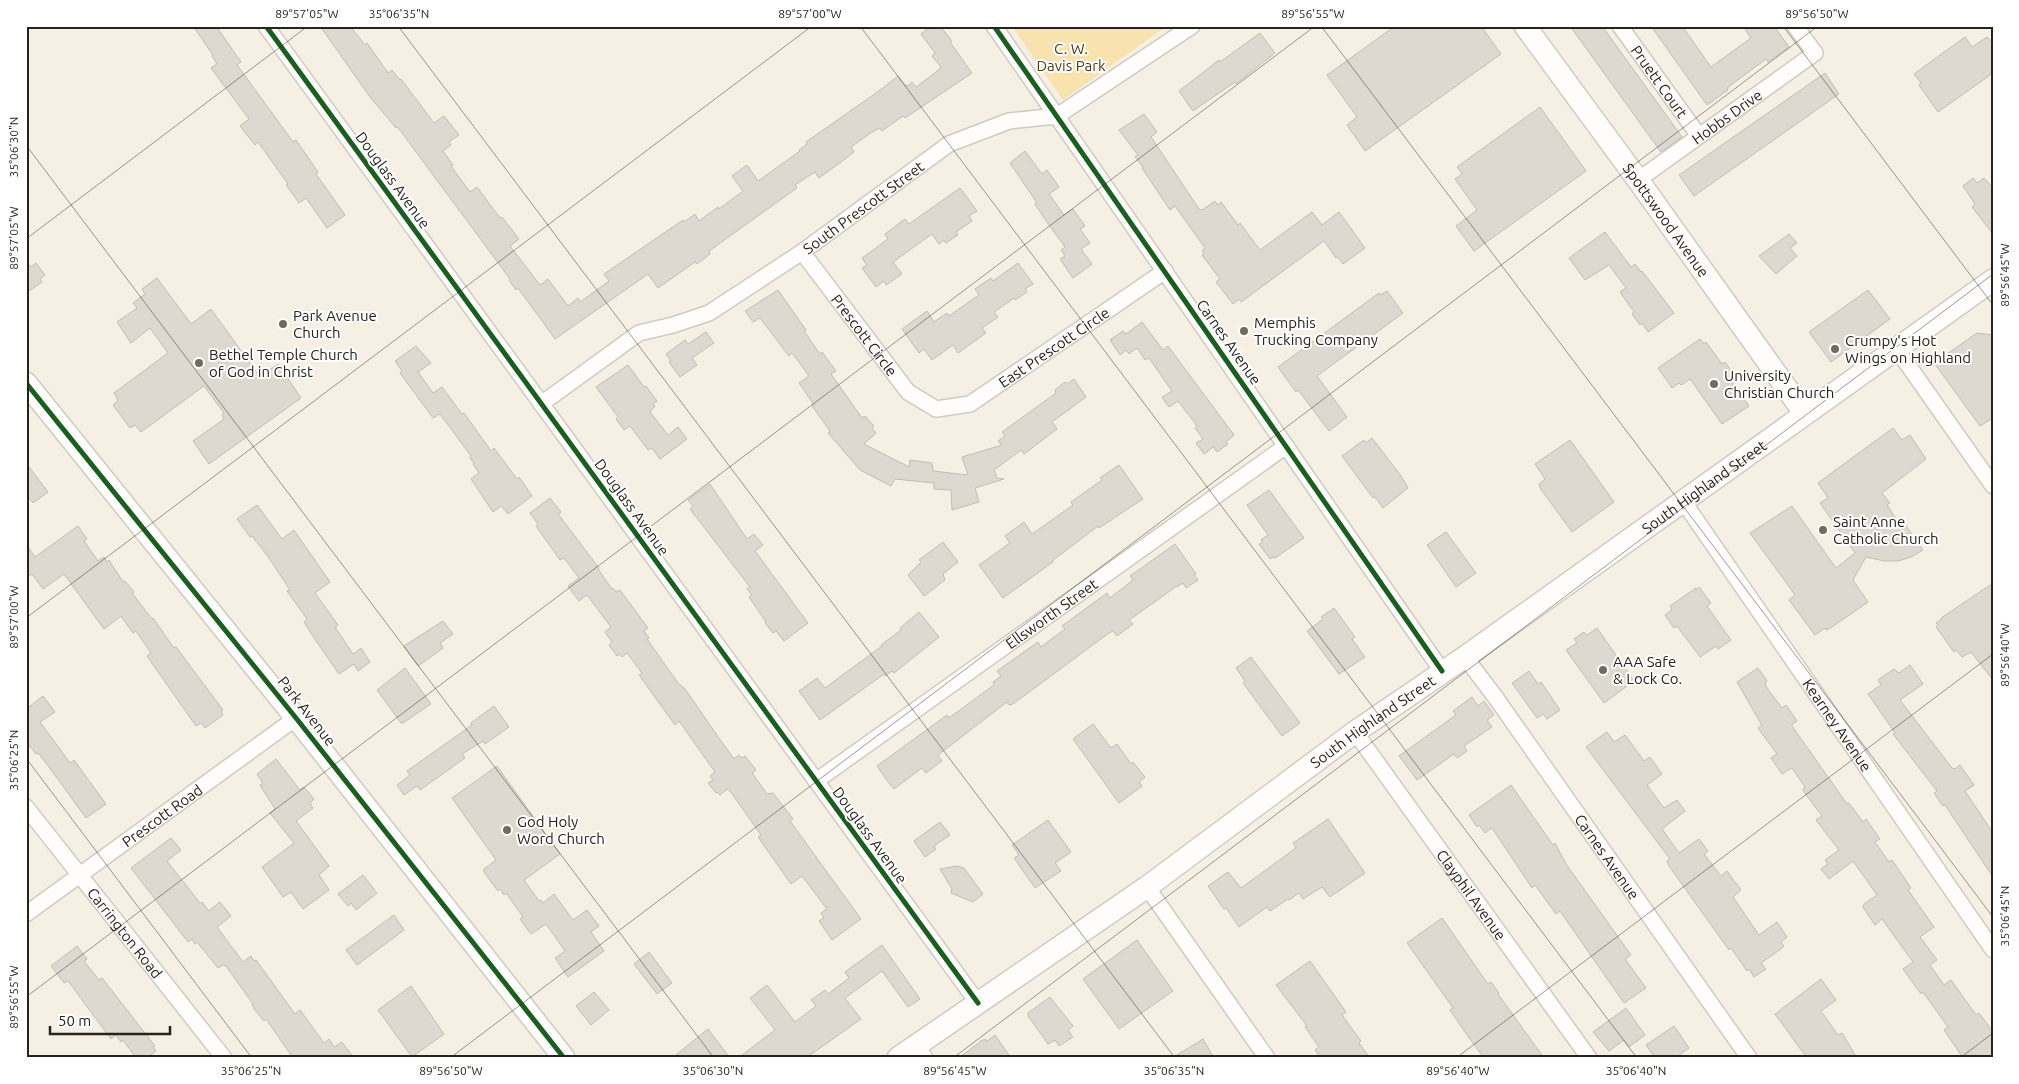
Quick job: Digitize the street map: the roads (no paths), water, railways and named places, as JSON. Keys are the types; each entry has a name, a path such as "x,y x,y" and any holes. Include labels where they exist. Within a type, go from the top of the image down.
{"main road":[{"name":"Spottswood Avenue","path":"1530,28 1805,414"},
{"name":"South Highland Street","path":"898,1058 921,1052 978,1003 1147,886 1355,732 1465,656 1993,280"},
{"name":"Park Avenue","path":"26,383 296,718 564,1058"}],"street":[{"name":"Douglass Avenue","path":"266,26 978,1003"},
{"name":"Carnes Avenue","path":"994,26 1442,671"},
{"name":"South Prescott Street","path":"541,404 639,333 673,325 709,313 802,252 949,144 1009,121 1057,116 1192,26"},
{"name":"Pruett Court","path":"1620,26 1699,136"},
{"name":"Hobbs Drive","path":"1638,180 1814,53 1795,26"},
{"name":"Prescott Circle","path":"802,252 908,392 936,409"},
{"name":"East Prescott Circle","path":"936,409 970,404 1165,271"},
{"path":"1896,348 1993,486"},
{"name":"Ellsworth Street","path":"816,781 1286,446"},
{"name":"Kearney Avenue","path":"1683,501 1993,950"},
{"name":"Carnes Avenue","path":"1465,656 1749,1058"},
{"name":"Prescott Road","path":"26,914 296,718"},
{"name":"Clayphil Avenue","path":"1355,732 1588,1058"},
{"name":"Carrington Road","path":"26,807 224,1058"},
{"path":"1147,886 1267,1058"}],"place":[{"name":"Park Avenue Church","path":"283,324"},
{"name":"Memphis Trucking Company","path":"1244,331"},
{"name":"Crumpy's Hot Wings on Highland","path":"1835,349"},
{"name":"Bethel Temple Church of God in Christ","path":"199,363"},
{"name":"University Christian Church","path":"1714,384"},
{"name":"Saint Anne Catholic Church","path":"1823,530"},
{"name":"AAA Safe & Lock Co.","path":"1603,670"},
{"name":"God Holy Word Church","path":"507,830"}],"park label":[{"name":"C. W. Davis Park","path":"1071,56"}]}
